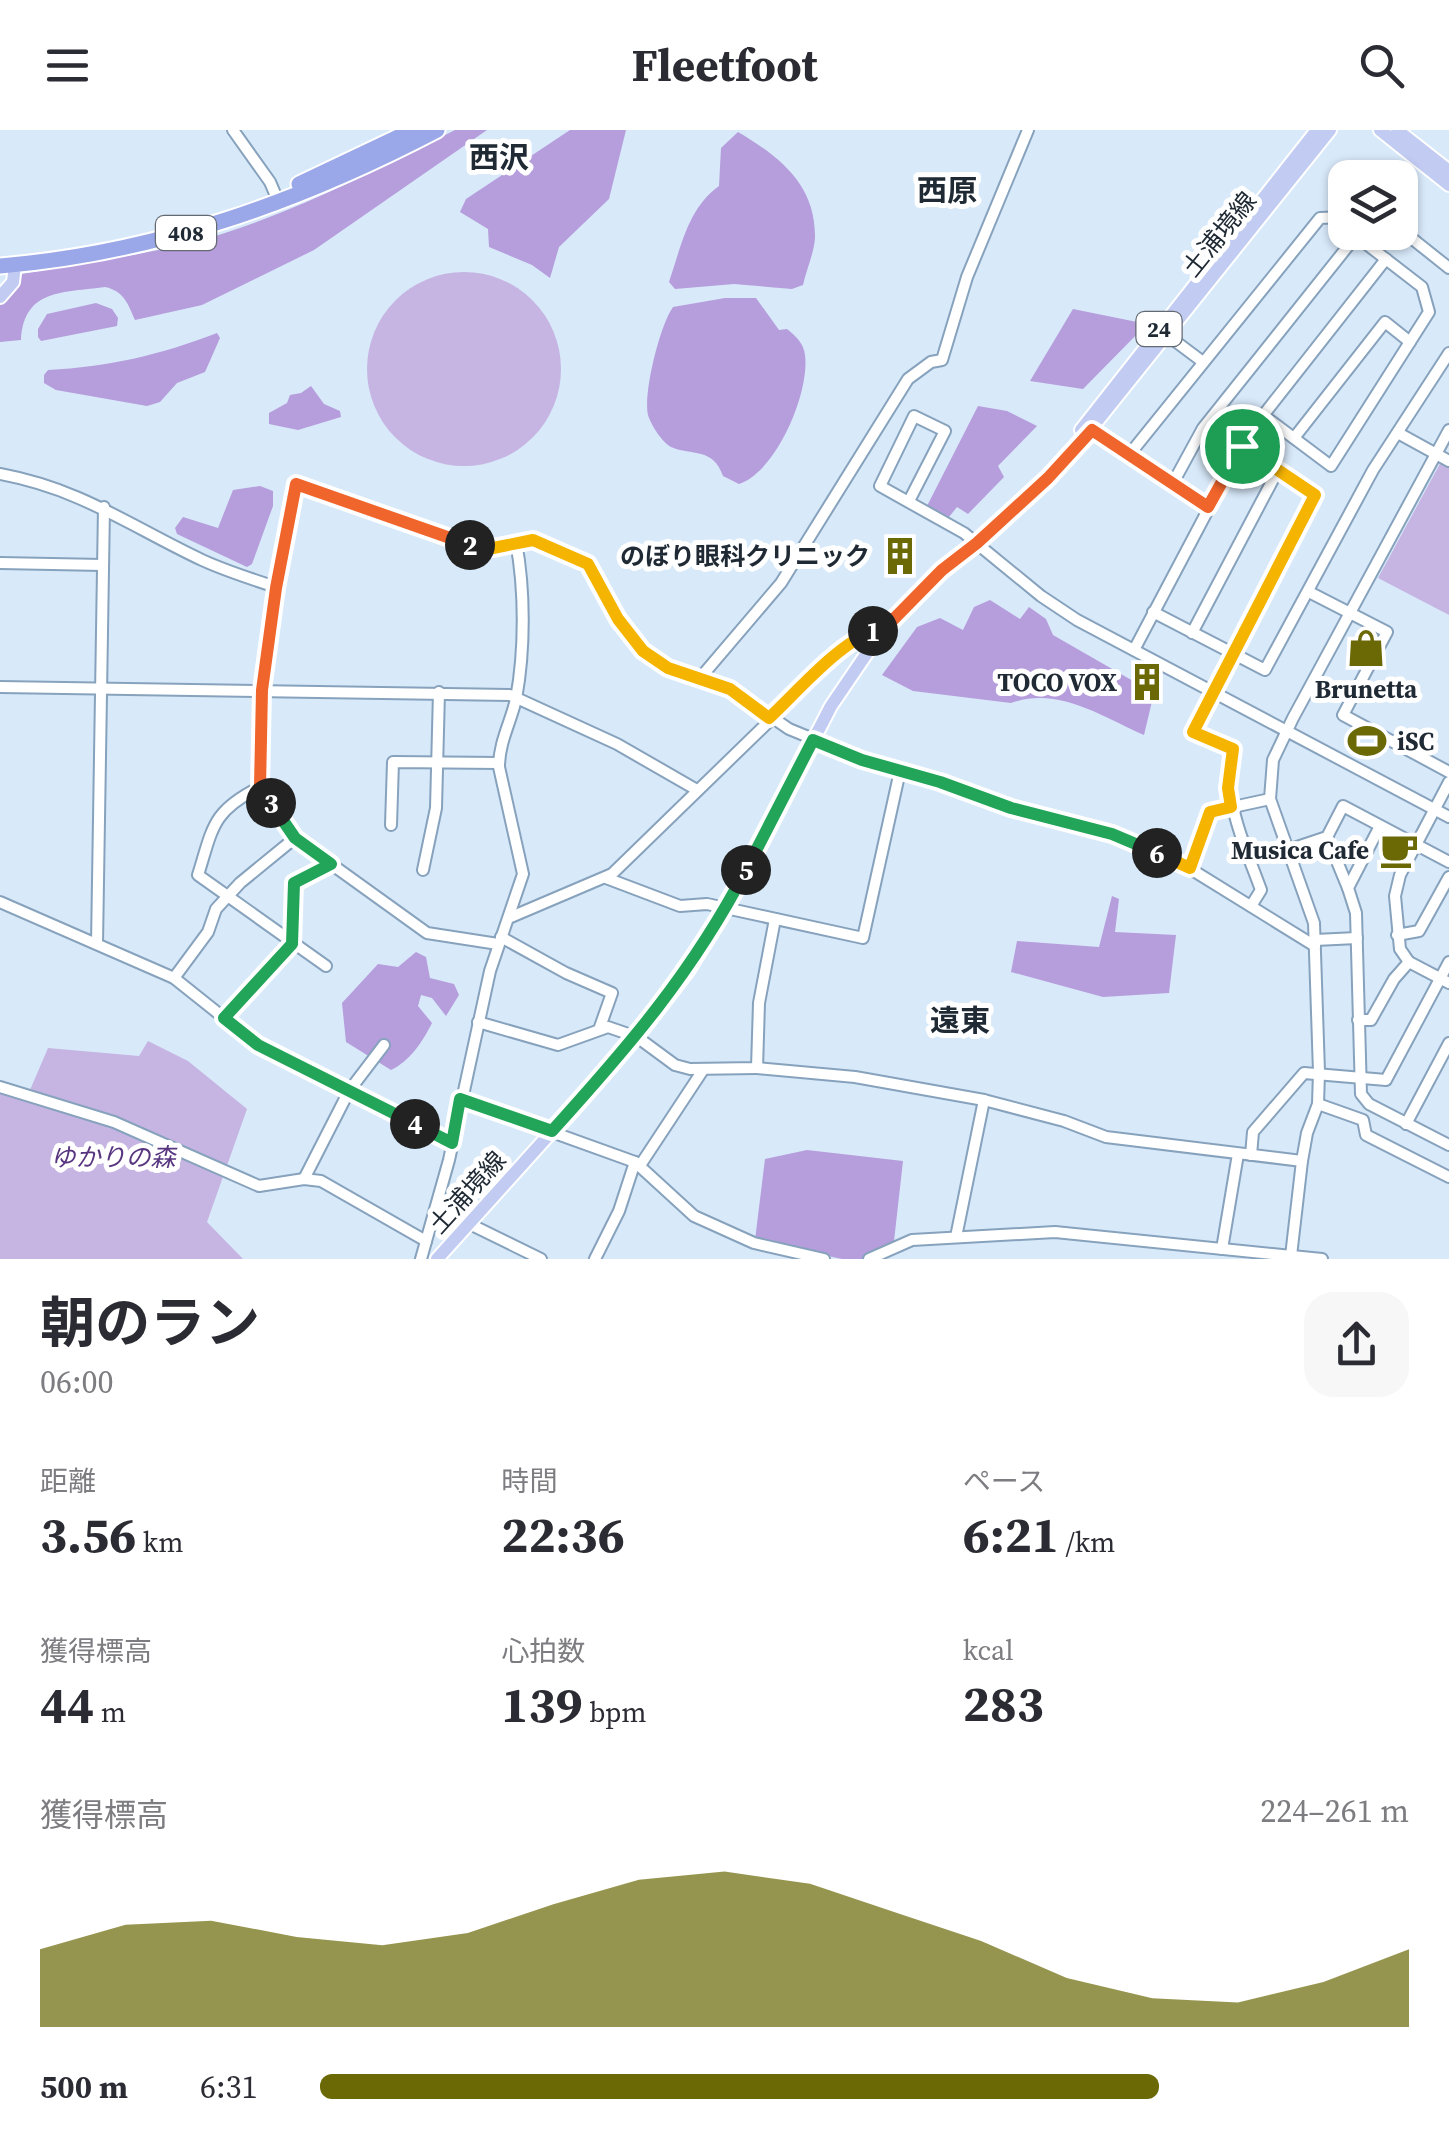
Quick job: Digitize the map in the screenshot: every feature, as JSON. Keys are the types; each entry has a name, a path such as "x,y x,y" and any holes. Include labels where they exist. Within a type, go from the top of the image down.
{"highway":[{"name":"408","path":"7,261 150,242 237,219 413,130"},
{"name":"408","path":"277,198 342,178 436,130"}],"main road":[{"name":"土浦境線","path":"1023,502 1317,130"},
{"name":"土浦境線","path":"437,1259 637,1037 688,971 726,910 848,678 882,631 942,570 1023,502 1092,430 1330,130"},
{"path":"1380,130 1449,185"},
{"path":"1397,130 1449,171"},
{"path":"0,297 13,282 7,261"}],"street":[{"path":"233,130 277,198"},
{"path":"701,677 781,583 908,379 931,362 942,360 968,276 1028,130"},
{"path":"1129,455 1320,218 1328,218"},
{"path":"1418,243 1449,268"},
{"path":"1173,483 1204,428 1343,250"},
{"path":"1263,415 1331,466 1429,312 1422,287 1375,250"},
{"path":"1134,650 1242,446 1386,259"},
{"path":"1294,438 1385,322 1410,342"},
{"path":"1167,335 1202,362"},
{"path":"1153,612 1265,670 1373,470 1449,354"},
{"path":"957,436 914,416 880,486 977,543 1062,610 1449,818"},
{"path":"1092,430 1208,507"},
{"path":"1291,1256 1306,1133 1318,1104 1315,943 1310,904 1270,799 1273,760 1449,430"},
{"path":"909,501 945,431"},
{"path":"1398,432 1449,460"},
{"path":"1242,446 1315,495 1193,732 1233,749 1228,788 1231,807 1261,890 1251,906"},
{"path":"1192,632 1278,470"},
{"path":"1,477 41,482 104,507 202,560 276,588"},
{"path":"600,1028 612,993 499,941 427,933 295,838 260,787 262,690 296,484 474,546 493,548 528,539 539,541 588,564 618,619 643,651 668,668 730,689 769,718 813,740 1011,808 1112,834 1190,868 1315,943 1357,938"},
{"path":"97,944 104,507"},
{"path":"421,1259 437,1208 499,941 523,874 499,763 516,696 524,586 516,542"},
{"path":"0,563 103,565"},
{"path":"1309,592 1387,632 1343,715 1449,772"},
{"path":"510,917 606,878 769,718 860,636 882,631"},
{"path":"0,686 516,696 618,744 697,790"},
{"path":"424,870 436,808 439,692"},
{"path":"391,826 393,762 499,763"},
{"path":"606,878 680,906 707,904 863,938 900,770"},
{"path":"1445,981 1409,962 1400,949 1396,888 1449,782"},
{"path":"260,787 232,801 214,824 198,875 326,966"},
{"path":"1190,868 1210,812 1270,799"},
{"path":"1288,850 1327,837 1343,806 1449,862"},
{"path":"1348,888 1380,826"},
{"path":"1327,837 1356,914 1361,1094 1369,1104 1445,1143 1449,1127"},
{"path":"174,978 202,942 216,909 295,838"},
{"path":"224,1018 292,944 294,883 331,864"},
{"path":"1397,935 1419,932 1449,877"},
{"path":"0,903 174,978 258,1045 452,1143"},
{"path":"757,1068 759,1002 776,919"},
{"path":"1358,1020 1371,1020 1394,979 1409,962"},
{"path":"1250,1155 1253,1132 1304,1074 1319,1072 1359,1080 1386,1080 1445,981 1449,962"},
{"path":"478,1022 558,1045 608,1026 637,1037 675,1065 702,1070 757,1068 855,1077 984,1100 1106,1137 1302,1162"},
{"path":"1406,1124 1449,1043"},
{"path":"304,1179 348,1091 384,1044"},
{"path":"595,1259 638,1163 702,1070"},
{"path":"0,1088 114,1122 258,1186 304,1179 322,1182 426,1242"},
{"path":"460,1099 638,1163 694,1216 754,1242 824,1259"},
{"path":"956,1237 984,1100"},
{"path":"1318,1104 1363,1120 1366,1135 1449,1177"},
{"path":"1222,1250 1238,1154"},
{"path":"437,1208 533,1257"},
{"path":"868,1259 912,1240 1078,1232 1260,1256 1322,1259"}],"green space":[{"path":"464,272 501,280 532,301 553,332 561,369 553,406 532,437 501,458 464,466 427,458 396,437 375,406 367,369 375,332 396,301 427,280"},
{"path":"1442,460 1449,464 1449,615 1378,578"},
{"name":"ゆかりの森","path":"148,1041 188,1061 247,1109 207,1222 243,1259 0,1259 0,1089 27,1097 48,1048 139,1056"}],"shaded area":[{"path":"455,130 487,130 314,250 202,305 135,320 125,299 111,289 61,293 38,302 30,311 21,340 0,342 0,304 17,287 22,274 150,252 225,233 313,199"},
{"path":"570,130 626,130 609,199 559,247 550,278 532,265 489,247 488,229 460,212 466,199"},
{"path":"738,132 793,174 809,203 815,238 803,285 792,289 734,284 675,289 669,282 687,229 700,205 719,186 721,148"},
{"path":"725,298 756,298 779,330 787,329 796,337 805,355 802,390 788,429 766,464 739,484 723,476 708,456 668,445 652,424 647,405 654,360 673,307"},
{"path":"96,303 112,309 118,318 117,326 41,341 38,337 47,314"},
{"path":"1073,309 1147,324 1083,389 1030,381"},
{"path":"217,333 220,338 205,372 177,383 160,402 147,406 56,390 44,383 48,370 134,359"},
{"path":"311,386 324,404 340,411 341,417 298,430 269,424 269,413 287,403 290,395"},
{"path":"978,406 1007,411 1037,426 998,466 1004,477 968,514 957,507 949,517 927,506"},
{"path":"260,486 273,491 273,506 252,564 247,567 177,534 175,528 183,517 218,528 233,490"},
{"path":"990,600 1020,619 1029,607 1046,619 1053,635 1154,693 1144,735 1063,701 1046,698 1011,703 913,691 882,675 917,627 940,618 963,630 974,607"},
{"path":"1112,896 1119,899 1115,932 1176,935 1169,993 1103,997 1011,972 1017,941 1099,947"},
{"path":"416,952 426,957 430,978 454,984 459,995 446,1016 432,998 421,995 418,1006 432,1023 415,1050 391,1070 346,1042 342,1003 378,964 398,967"},
{"path":"807,1150 903,1161 894,1241 864,1259 842,1259 755,1240 765,1159"}],"place":[{"name":"のぼり眼科クリニック","path":"900,556"},
{"name":"Brunetta","path":"1366,648"},
{"name":"TOCO VOX","path":"1147,682"},
{"name":"iSC","path":"1367,741"},
{"name":"Musica Cafe","path":"1399,850"}],"district":[{"name":"西沢","path":"499,158"},
{"name":"西原","path":"947,191"},
{"name":"遠東","path":"960,1021"}],"route":[{"path":"1092,430 1208,507 1242,446 1315,495 1193,732 1233,749 1228,788 1231,807 1210,812 1190,868 1112,834 1011,808 813,740 707,942 637,1037 552,1131 460,1099 452,1143 258,1045 224,1018 292,944 294,883 331,864 295,838 260,787 262,690 296,484 474,546 493,548 528,539 588,564 608,604 643,651 668,668 730,689 769,718 860,636 882,631 922,588 1048,478 1092,430"}]}
